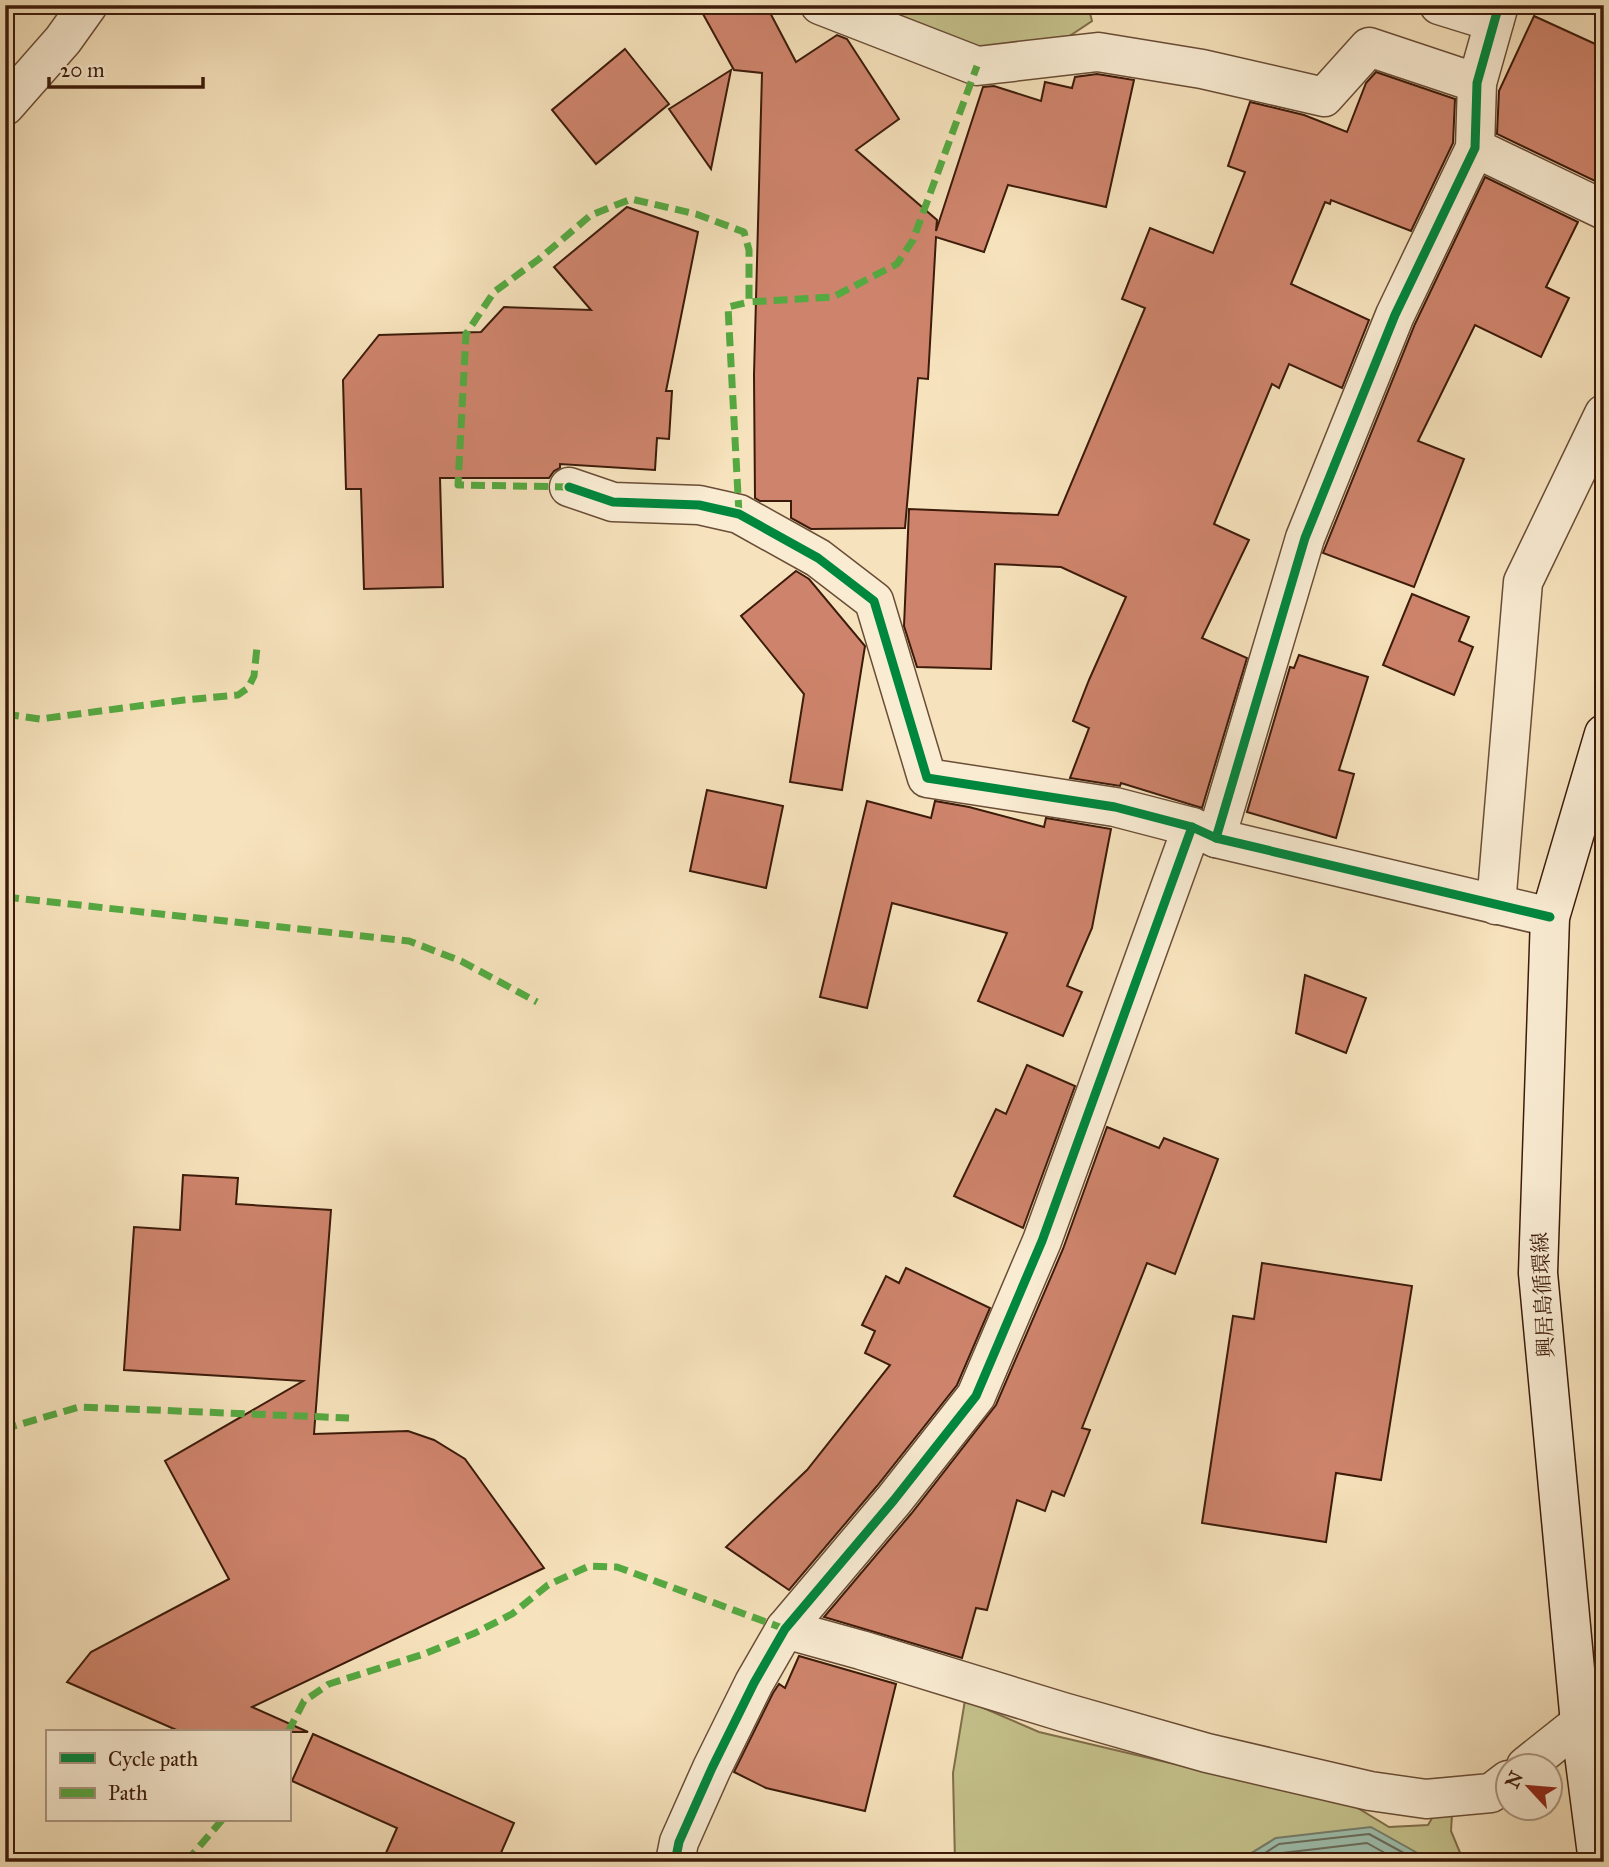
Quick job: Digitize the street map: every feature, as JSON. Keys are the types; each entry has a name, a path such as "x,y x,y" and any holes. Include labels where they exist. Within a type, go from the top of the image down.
{"street":[{"path":"5,106 63,40 88,5"},
{"path":"820,5 976,66 1098,52 1202,69 1324,97 1369,47 1477,82"},
{"path":"675,1862 680,1842 712,1768 754,1683 785,1629 894,1500 976,1396 1042,1241 1204,833 1305,538 1395,315 1475,148 1477,82 1496,13 1439,5"},
{"path":"1475,148 1604,210"},
{"path":"1496,905 1523,582 1604,414"},
{"path":"569,486 613,502 699,505 739,514 818,558 874,601 927,778 1115,807 1204,833 1550,917"},
{"name":"興居島循環線","path":"1598,1862 1580,1723 1538,1273 1550,917 1604,734"},
{"path":"785,1629 1207,1753 1370,1791 1426,1799 1494,1791"},
{"path":"1544,1752 1580,1723"}],"shaded area":[{"path":"842,5 1088,5 1092,21 1065,39 985,55"},
{"path":"965,1700 1039,1732 1356,1807 1389,1827 1428,1825 1435,1813 1452,1815 1451,1831 1464,1862 1421,1862 1421,1855 1276,1838 1237,1862 955,1862 953,1773"}],"water":[{"path":"1371,1827 1421,1855 1421,1862 1237,1862 1276,1838"}],"building":[{"path":"698,5 766,5 796,62 837,35 847,39 899,119 856,150 937,220 936,231 983,87 994,86 1041,101 1045,82 1072,88 1075,77 1097,74 1134,80 1106,207 1008,185 984,252 936,237 928,379 918,378 905,528 811,529 791,518 791,501 760,501 755,498 754,375 762,73 734,70"},
{"path":"1534,16 1604,48 1604,169 1597,182 1497,134 1499,91"},
{"path":"625,49 669,104 596,164 552,110"},
{"path":"731,70 711,169 669,109"},
{"path":"1376,72 1455,99 1453,143 1411,231 1331,200 1330,204 1325,202 1291,284 1369,320 1342,388 1289,364 1279,388 1272,384 1214,524 1249,540 1202,638 1247,658 1202,808 1121,783 1120,786 1070,778 1089,728 1073,721 1126,597 1061,567 995,564 991,669 917,667 904,626 909,509 1058,515 1145,308 1122,299 1150,228 1213,253 1245,172 1228,166 1250,102 1304,115 1347,132 1366,83"},
{"path":"1485,177 1578,222 1546,287 1569,298 1541,357 1475,325 1418,441 1464,459 1414,587 1323,553 1415,324"},
{"path":"627,207 698,232 666,391 672,391 669,439 657,438 655,470 560,464 560,468 549,478 440,478 443,587 364,589 361,489 346,489 343,380 379,335 481,332 504,307 591,310 554,267"},
{"path":"796,571 809,579 865,646 842,790 790,782 804,694 741,616"},
{"path":"1412,594 1469,617 1459,641 1473,647 1454,695 1383,665"},
{"path":"1299,655 1368,677 1339,770 1354,774 1336,838 1247,812 1290,667 1294,668"},
{"path":"707,790 783,806 766,888 690,871"},
{"path":"867,801 931,818 935,801 1044,827 1046,818 1111,829 1092,928 1067,986 1082,992 1063,1036 978,1001 1007,933 892,903 867,1008 820,997"},
{"path":"1305,975 1366,998 1346,1053 1296,1033"},
{"path":"1027,1065 1075,1086 1023,1228 954,1196 996,1109 1006,1114"},
{"path":"1107,1127 1159,1148 1164,1138 1218,1159 1175,1274 1147,1263 1082,1428 1090,1430 1064,1496 1052,1491 1045,1511 1017,1500 987,1610 976,1608 962,1658 824,1617 911,1514 996,1405 1063,1249"},
{"path":"183,1175 238,1178 236,1204 331,1210 314,1434 408,1431 434,1440 465,1459 544,1568 252,1707 308,1732 176,1730 67,1682 91,1652 229,1579 165,1461 303,1381 124,1370 134,1227 180,1230"},
{"path":"1262,1263 1412,1286 1381,1480 1336,1473 1326,1542 1202,1523 1233,1316 1254,1319"},
{"path":"906,1268 990,1308 957,1385 877,1486 789,1590 726,1547 807,1470 890,1365 865,1353 875,1331 862,1325 886,1276 899,1283"},
{"path":"799,1656 896,1684 865,1811 766,1788 734,1772 773,1693 779,1684 785,1688"},
{"path":"313,1734 514,1823 497,1862 382,1862 397,1828 292,1781"}],"marked path":[{"path":"569,487 458,485 466,334 494,292 539,259 591,215 631,199 696,214 744,232 749,250 749,302 833,297 897,264 913,240 977,66"},
{"path":"739,514 728,307 749,302"},
{"path":"5,714 40,719 238,695 248,688 254,676 257,647"},
{"path":"5,897 409,941 461,961 537,1002"},
{"path":"5,1433 14,1426 79,1407 349,1418"},
{"path":"289,1730 304,1701 329,1684 424,1654 475,1633 512,1614 548,1585 589,1566 617,1567 785,1629"},
{"path":"186,1862 220,1822"}],"cycle path":[{"path":"1216,838 1305,538 1395,315 1475,148 1477,83 1499,5"},
{"path":"569,487 613,502 699,505 739,514 818,558 874,601 927,778 1115,807 1192,827"},
{"path":"675,1862 679,1842 712,1768 754,1683 785,1629 894,1500 976,1396 1042,1241 1192,827 1216,838 1550,917"}]}
